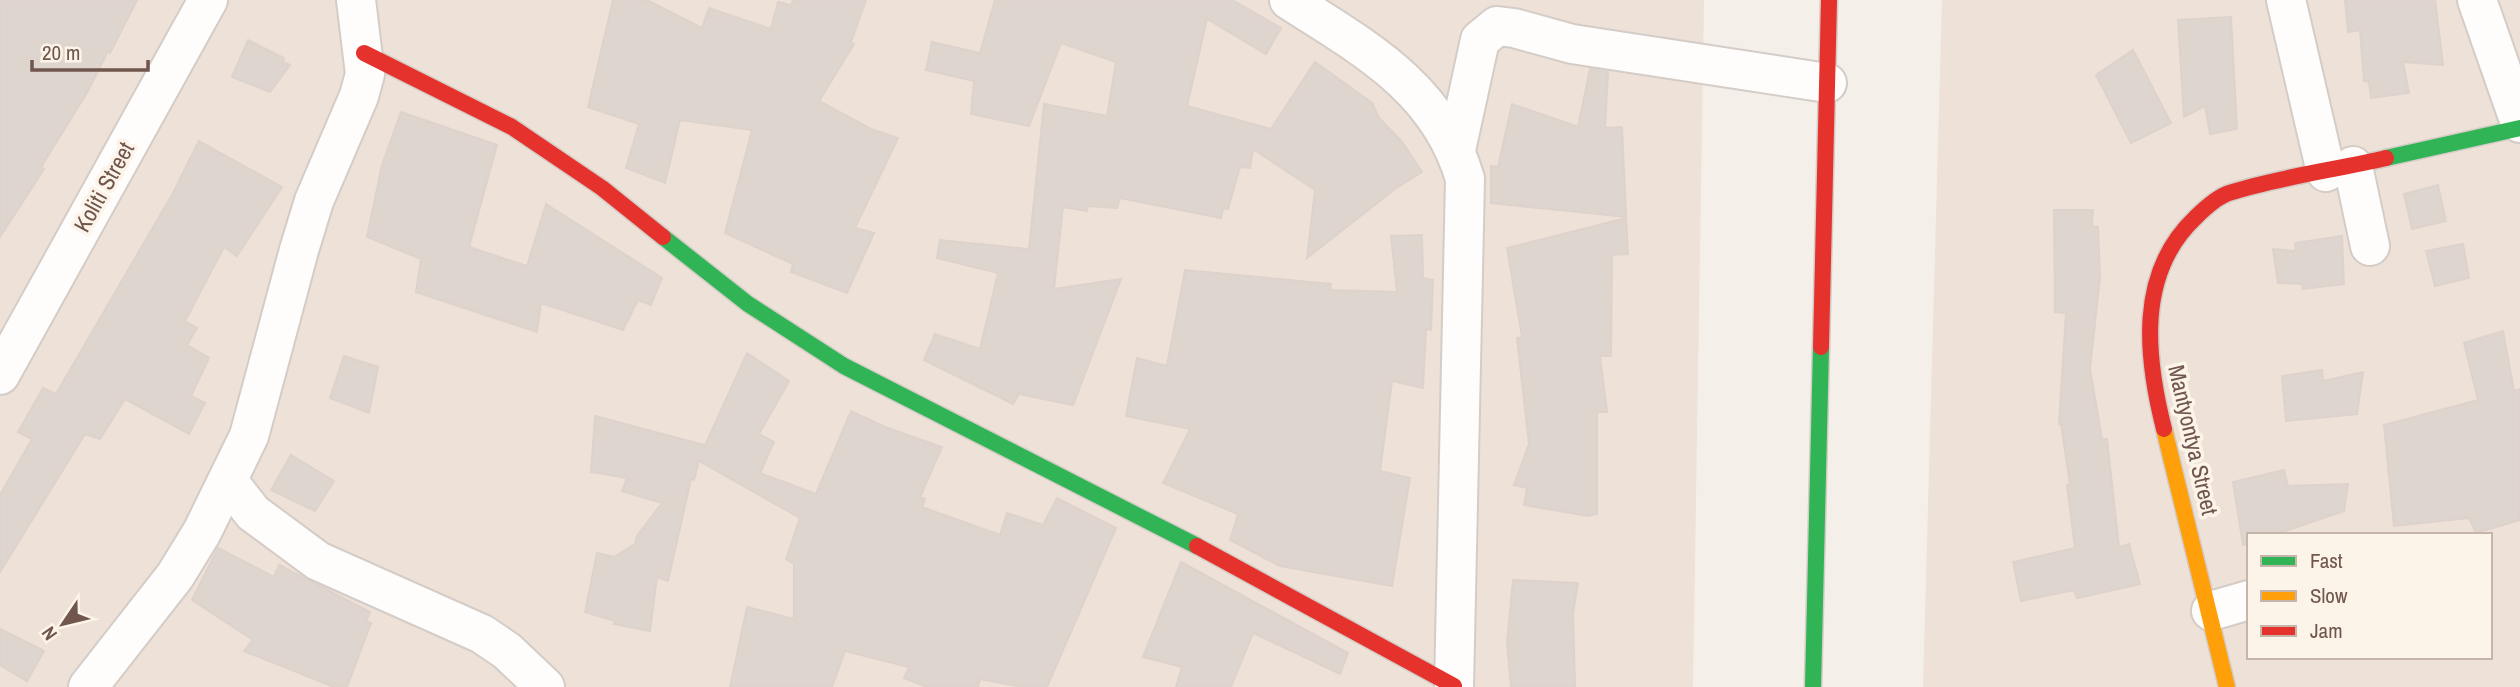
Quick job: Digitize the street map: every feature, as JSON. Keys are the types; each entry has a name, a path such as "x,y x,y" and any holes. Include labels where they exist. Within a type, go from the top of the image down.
{"street":[{"name":"Koliti Street","path":"0,375 208,0"},
{"path":"88,687 176,576 228,481 249,436 314,201 359,96 365,74 356,0"},
{"path":"364,53 512,127 602,188 748,304 844,366 1145,517 1454,686 1465,179 1456,150 1425,100 1400,76 1289,0"},
{"path":"1813,687 1829,0"},
{"path":"2286,0 2339,169 2370,246"},
{"path":"2477,0 2520,126"},
{"path":"1456,150 1480,40 1497,26 1572,44 1828,83"},
{"name":"Mantyontya Street","path":"2227,687 2211,611 2151,377 2150,330 2154,288 2167,250 2183,224 2204,207 2227,194 2520,126"},
{"path":"228,481 253,513 318,561 482,634 507,651 545,687"},
{"path":"2211,611 2247,601"}],"shaded area":[{"path":"0,0 1704,0 1693,687 0,687"},
{"path":"1942,0 2520,0 2520,687 1923,687"}],"building":[{"path":"0,0 137,0 110,53 108,51 88,91 41,167 44,169 0,237"},
{"path":"613,0 647,0 702,28 709,8 771,29 778,2 791,5 793,0 866,0 851,42 854,44 819,101 871,129 898,138 855,228 874,233 847,293 791,272 793,264 725,233 752,130 680,120 665,183 626,168 639,124 588,107"},
{"path":"995,0 1232,0 1281,28 1266,54 1207,19 1187,106 1271,129 1315,62 1372,103 1379,118 1402,142 1422,172 1395,189 1307,258 1315,190 1253,149 1250,168 1240,167 1228,209 1223,208 1221,218 1120,198 1117,208 1088,206 1087,211 1063,207 1054,289 1121,279 1073,405 1019,394 1013,404 924,360 935,334 980,349 998,273 937,258 940,240 1029,249 1044,104 1107,116 1116,62 1061,43 1029,126 971,114 974,81 926,70 932,42 980,53"},
{"path":"2345,0 2435,0 2443,65 2403,62 2409,93 2371,98 2369,82 2364,81 2360,30 2348,32"},
{"path":"2231,17 2237,129 2210,134 2205,106 2184,117 2178,20"},
{"path":"248,40 284,58 283,62 290,65 270,92 232,77"},
{"path":"2133,50 2171,123 2131,143 2096,75"},
{"path":"1590,69 1608,72 1605,128 1622,127 1626,217 1491,203 1491,166 1498,167 1512,104 1578,127"},
{"path":"401,112 497,145 469,247 527,266 546,204 662,278 651,305 638,300 623,330 541,303 537,332 416,292 421,259 367,237 382,165"},
{"path":"199,141 282,187 237,256 224,247 185,321 197,328 187,345 209,358 191,396 205,403 189,434 125,399 100,439 85,434 0,572 0,495 32,439 18,432 43,388 56,394 173,193"},
{"path":"2438,185 2446,221 2412,229 2404,194"},
{"path":"2054,210 2093,210 2092,226 2098,227 2100,277 2090,369 2102,439 2107,439 2119,547 2129,544 2140,584 2077,598 2074,590 2021,601 2013,562 2075,548 2067,485 2070,484 2059,424 2066,313 2055,312"},
{"path":"1626,218 1628,254 1612,255 1611,356 1600,356 1607,412 1597,412 1597,514 1588,516 1524,505 1527,488 1514,485 1529,444 1517,338 1522,337 1507,248"},
{"path":"1422,235 1423,278 1433,280 1431,330 1426,329 1423,388 1392,381 1380,471 1410,478 1392,586 1280,566 1230,540 1238,514 1163,483 1190,429 1126,416 1137,358 1167,366 1185,270 1331,284 1330,290 1397,292 1391,236"},
{"path":"2342,236 2344,284 2303,289 2302,284 2278,283 2273,249 2296,251 2295,243"},
{"path":"2463,244 2469,278 2435,286 2426,251"},
{"path":"2503,331 2514,391 2520,389 2520,520 2476,533 2469,518 2394,526 2384,425 2478,400 2464,343"},
{"path":"747,353 789,381 759,434 774,442 760,473 816,494 851,411 885,427 942,447 920,497 925,499 922,507 1000,535 1007,513 1043,525 1057,498 1116,528 1047,687 1022,687 980,679 978,687 927,687 904,678 909,667 845,651 832,687 730,687 747,607 794,619 794,564 786,559 800,518 699,461 694,480 691,479 668,581 657,577 650,631 614,624 615,621 585,612 597,553 614,557 635,544 637,536 662,503 622,491 627,478 591,472 595,416 704,445 703,450"},
{"path":"344,356 378,367 369,413 330,398"},
{"path":"2322,370 2323,381 2363,372 2357,414 2286,421 2282,376"},
{"path":"291,455 334,481 315,511 271,490"},
{"path":"2284,470 2288,486 2348,484 2344,511 2279,533 2247,533 2247,544 2243,545 2233,482"},
{"path":"218,548 274,577 279,565 370,612 366,621 371,623 347,687 334,687 244,651 253,640 192,600"},
{"path":"1181,562 1348,653 1340,674 1253,633 1231,687 1176,687 1182,667 1143,657"},
{"path":"1513,580 1578,583 1573,613 1575,687 1511,687 1507,642"},
{"path":"0,629 44,651 27,681 0,665"}],"traffic: fast":[{"path":"2386,158 2520,128"},
{"path":"663,237 748,304 844,366 1197,546"},
{"path":"1813,687 1821,347"}],"traffic: slow":[{"path":"2164,429 2227,687"}],"traffic: jam":[{"path":"1821,347 1829,0"},
{"path":"364,53 512,127 602,188 663,237"},
{"path":"2164,429 2153,374 2151,318 2163,265 2176,240 2202,211 2229,193 2386,158"},
{"path":"1197,546 1454,686"}]}
